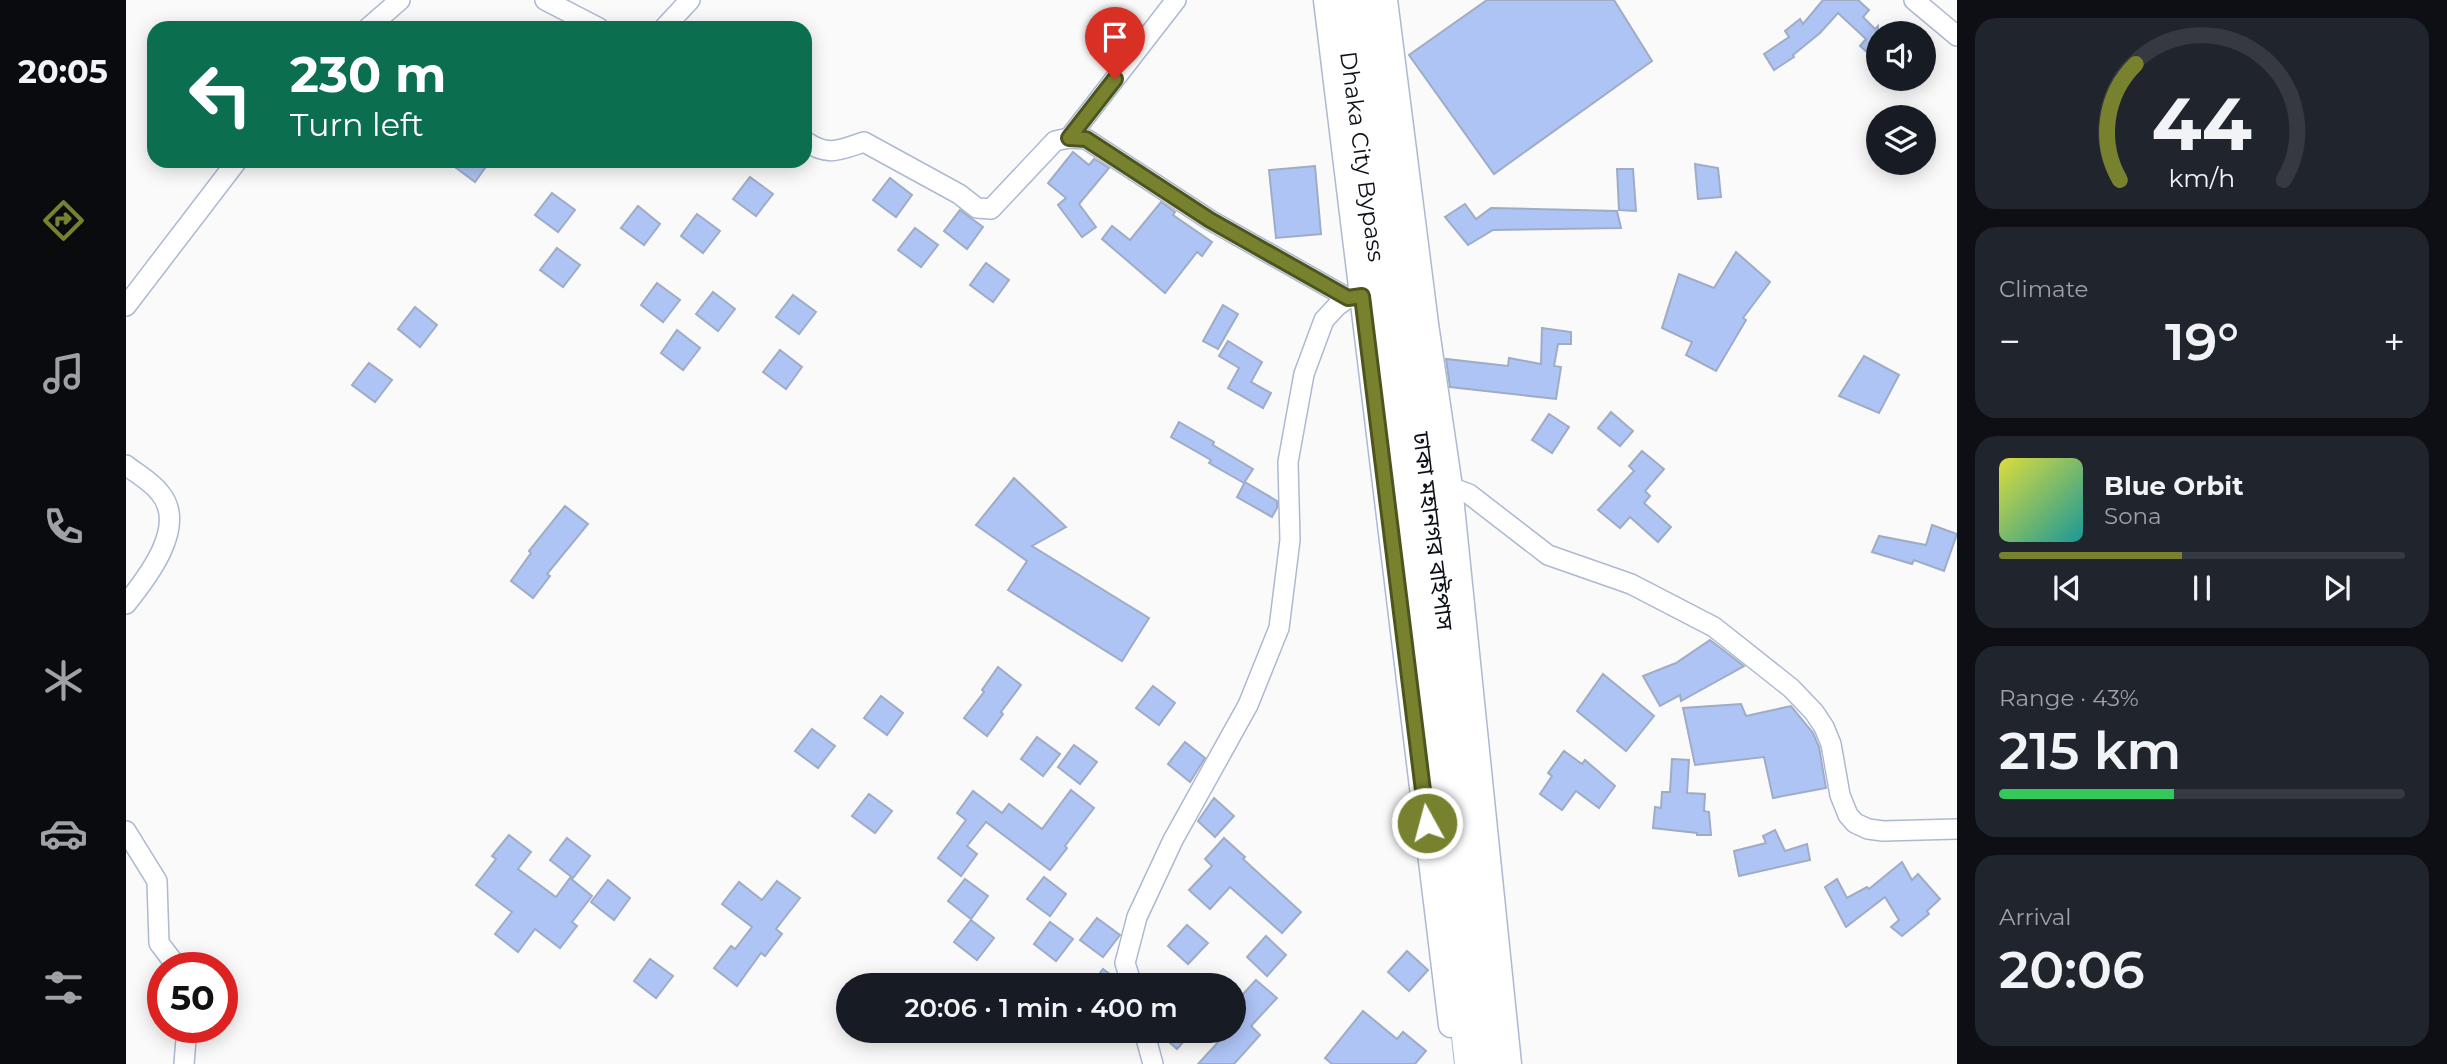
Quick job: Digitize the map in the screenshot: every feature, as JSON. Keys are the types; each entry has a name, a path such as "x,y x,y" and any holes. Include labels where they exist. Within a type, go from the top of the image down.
{"highway":[{"name":"Dhaka City Bypass","path":"1340,0 1385,323 1402,497 1439,774 1470,1064"},
{"name":"ঢাকা মহানগর বাইপাস","path":"1364,0 1465,780 1492,1064"}],"main road":[{"path":"1326,0 1355,297 1456,1064"},
{"path":"1385,0 1426,324 1450,487 1509,1064"}],"street":[{"path":"376,21 400,0"},
{"path":"545,0 586,21"},
{"path":"670,21 690,0"},
{"path":"1069,138 1176,0"},
{"path":"1914,0 1957,36"},
{"path":"812,146 833,152 864,142 959,194 977,208 991,209 1055,141 1086,139 1210,220 1355,297 1324,320 1304,374 1288,462 1290,540 1279,628 1248,705 1172,840 1137,917 1125,963 1128,973"},
{"path":"126,306 232,168"},
{"path":"126,465 161,493 171,514 165,544 126,604"},
{"path":"1450,487 1469,494 1548,555 1631,584 1714,627 1791,688 1815,712 1824,727 1831,744 1840,795 1848,816 1855,823 1868,829 1883,831 1957,829"},
{"path":"126,831 157,881 159,943 166,952"},
{"path":"184,1064 186,1043"},
{"path":"1147,1043 1153,1064"}],"building":[{"path":"1487,0 1614,0 1652,61 1494,174 1409,55"},
{"path":"1823,0 1858,0 1869,10 1863,17 1867,21 1866,39 1838,13 1820,33 1793,55 1794,57 1774,70 1764,54 1789,37 1785,31 1800,19 1803,24"},
{"path":"1866,39 1866,51 1860,46"},
{"path":"1073,152 1089,165 1094,159 1109,168 1079,204 1096,227 1082,237 1058,205 1066,198 1048,183"},
{"path":"1695,164 1718,168 1721,197 1698,199"},
{"path":"1315,166 1321,234 1276,238 1269,170"},
{"path":"456,168 485,168 475,182"},
{"path":"1617,169 1633,169 1636,211 1619,210"},
{"path":"750,177 773,194 756,216 733,199"},
{"path":"890,178 912,195 896,217 873,200"},
{"path":"552,193 575,210 558,232 535,215"},
{"path":"1161,202 1175,212 1173,215 1212,242 1202,256 1197,252 1165,293 1102,239 1112,226 1130,240"},
{"path":"1465,204 1476,219 1491,208 1617,211 1621,228 1493,230 1468,245 1445,217"},
{"path":"638,206 660,224 644,245 621,228"},
{"path":"960,210 983,227 967,249 944,231"},
{"path":"697,214 720,231 703,253 681,236"},
{"path":"915,228 938,245 921,267 898,250"},
{"path":"557,248 580,265 563,287 540,270"},
{"path":"1736,252 1770,282 1743,318 1746,320 1716,371 1686,355 1692,342 1662,328 1679,274 1714,288"},
{"path":"986,263 1009,280 993,302 970,285"},
{"path":"657,283 680,300 663,322 641,305"},
{"path":"713,292 735,309 718,331 696,314"},
{"path":"793,295 816,312 799,334 776,317"},
{"path":"1223,305 1238,314 1218,349 1203,341"},
{"path":"415,307 437,325 420,347 398,329"},
{"path":"1542,328 1571,332 1571,344 1558,344 1554,366 1561,367 1556,399 1450,387 1446,359 1508,366 1509,358 1541,364"},
{"path":"677,330 700,348 683,370 661,353"},
{"path":"1228,341 1262,362 1251,382 1271,393 1263,408 1228,388 1239,368 1219,356"},
{"path":"780,350 802,367 786,389 763,372"},
{"path":"1864,356 1899,375 1879,413 1839,396"},
{"path":"369,363 392,380 375,402 352,385"},
{"path":"1611,412 1633,431 1620,446 1598,428"},
{"path":"1549,414 1569,427 1552,453 1532,440"},
{"path":"1179,422 1253,469 1244,483 1171,437"},
{"path":"1642,451 1664,469 1645,491 1650,496 1644,503 1671,527 1658,542 1630,517 1620,528 1598,510 1634,471 1629,466"},
{"path":"1014,478 1066,527 1032,546 1149,618 1122,661 1008,590 1027,561 976,525"},
{"path":"1245,482 1277,501 1272,517 1237,497"},
{"path":"565,506 588,524 547,574 550,576 533,598 511,581 531,553 529,551"},
{"path":"1932,525 1957,534 1944,571 1914,560 1912,564 1872,552 1879,536 1926,545"},
{"path":"1710,640 1744,666 1681,701 1680,695 1660,706 1643,676 1676,663"},
{"path":"998,667 1021,685 987,736 964,718 984,692 982,690"},
{"path":"1603,674 1654,716 1626,751 1577,711"},
{"path":"1153,686 1175,703 1159,725 1136,708"},
{"path":"881,696 903,713 887,735 864,718"},
{"path":"1741,704 1746,716 1791,706 1813,733 1819,747 1826,788 1773,798 1764,757 1695,765 1683,708"},
{"path":"812,729 835,746 818,768 795,751"},
{"path":"1037,737 1060,754 1043,776 1021,759"},
{"path":"1185,742 1205,758 1190,782 1168,764"},
{"path":"1074,745 1097,762 1080,784 1058,767"},
{"path":"1564,751 1582,764 1585,760 1615,786 1599,808 1576,791 1562,810 1540,794 1552,776 1548,773"},
{"path":"1672,759 1689,760 1687,793 1705,794 1704,811 1709,812 1711,835 1653,828 1655,807 1661,808 1662,792 1670,792"},
{"path":"1071,790 1094,808 1050,870 986,822 967,846 977,854 961,876 938,858 966,820 957,813 973,791 1002,813 1009,804 1042,829"},
{"path":"869,794 892,811 875,833 852,816"},
{"path":"1214,798 1234,816 1215,837 1198,821"},
{"path":"1775,830 1785,851 1807,844 1810,860 1739,876 1734,851 1766,843 1763,836"},
{"path":"509,835 531,852 518,869 556,897 570,878 592,896 572,922 577,926 560,948 535,929 518,952 495,934 512,912 476,885 496,859 492,856"},
{"path":"567,838 590,856 573,878 550,860"},
{"path":"1224,838 1301,912 1282,933 1230,887 1210,909 1189,890 1212,866 1205,859"},
{"path":"1902,862 1912,880 1918,874 1940,899 1927,911 1929,914 1902,936 1891,927 1899,920 1885,897 1846,927 1825,887 1837,879 1847,898 1867,887 1869,889"},
{"path":"1044,877 1066,894 1050,916 1027,899"},
{"path":"965,879 988,896 971,919 948,901"},
{"path":"608,880 630,898 614,920 591,902"},
{"path":"777,881 800,898 776,929 782,934 765,956 761,953 737,986 714,968 731,946 735,949 752,927 722,904 739,882 762,900"},
{"path":"1097,918 1120,935 1103,957 1080,940"},
{"path":"971,920 994,938 977,960 954,942"},
{"path":"1050,922 1073,939 1056,961 1034,944"},
{"path":"1187,925 1208,943 1188,964 1168,946"},
{"path":"1266,936 1286,955 1267,976 1247,957"},
{"path":"1407,951 1428,970 1409,991 1388,972"},
{"path":"650,959 673,976 656,998 634,981"},
{"path":"1256,980 1277,998 1251,1026 1260,1035 1234,1064 1198,1064 1217,1043 1246,1043 1246,991"},
{"path":"1363,1011 1397,1039 1403,1032 1426,1051 1415,1064 1332,1064 1325,1058"},
{"path":"1170,1043 1182,1043 1177,1049"}],"route":[{"path":"1115,79 1069,138 1086,139 1210,220 1348,298 1362,296 1427,823"}]}
